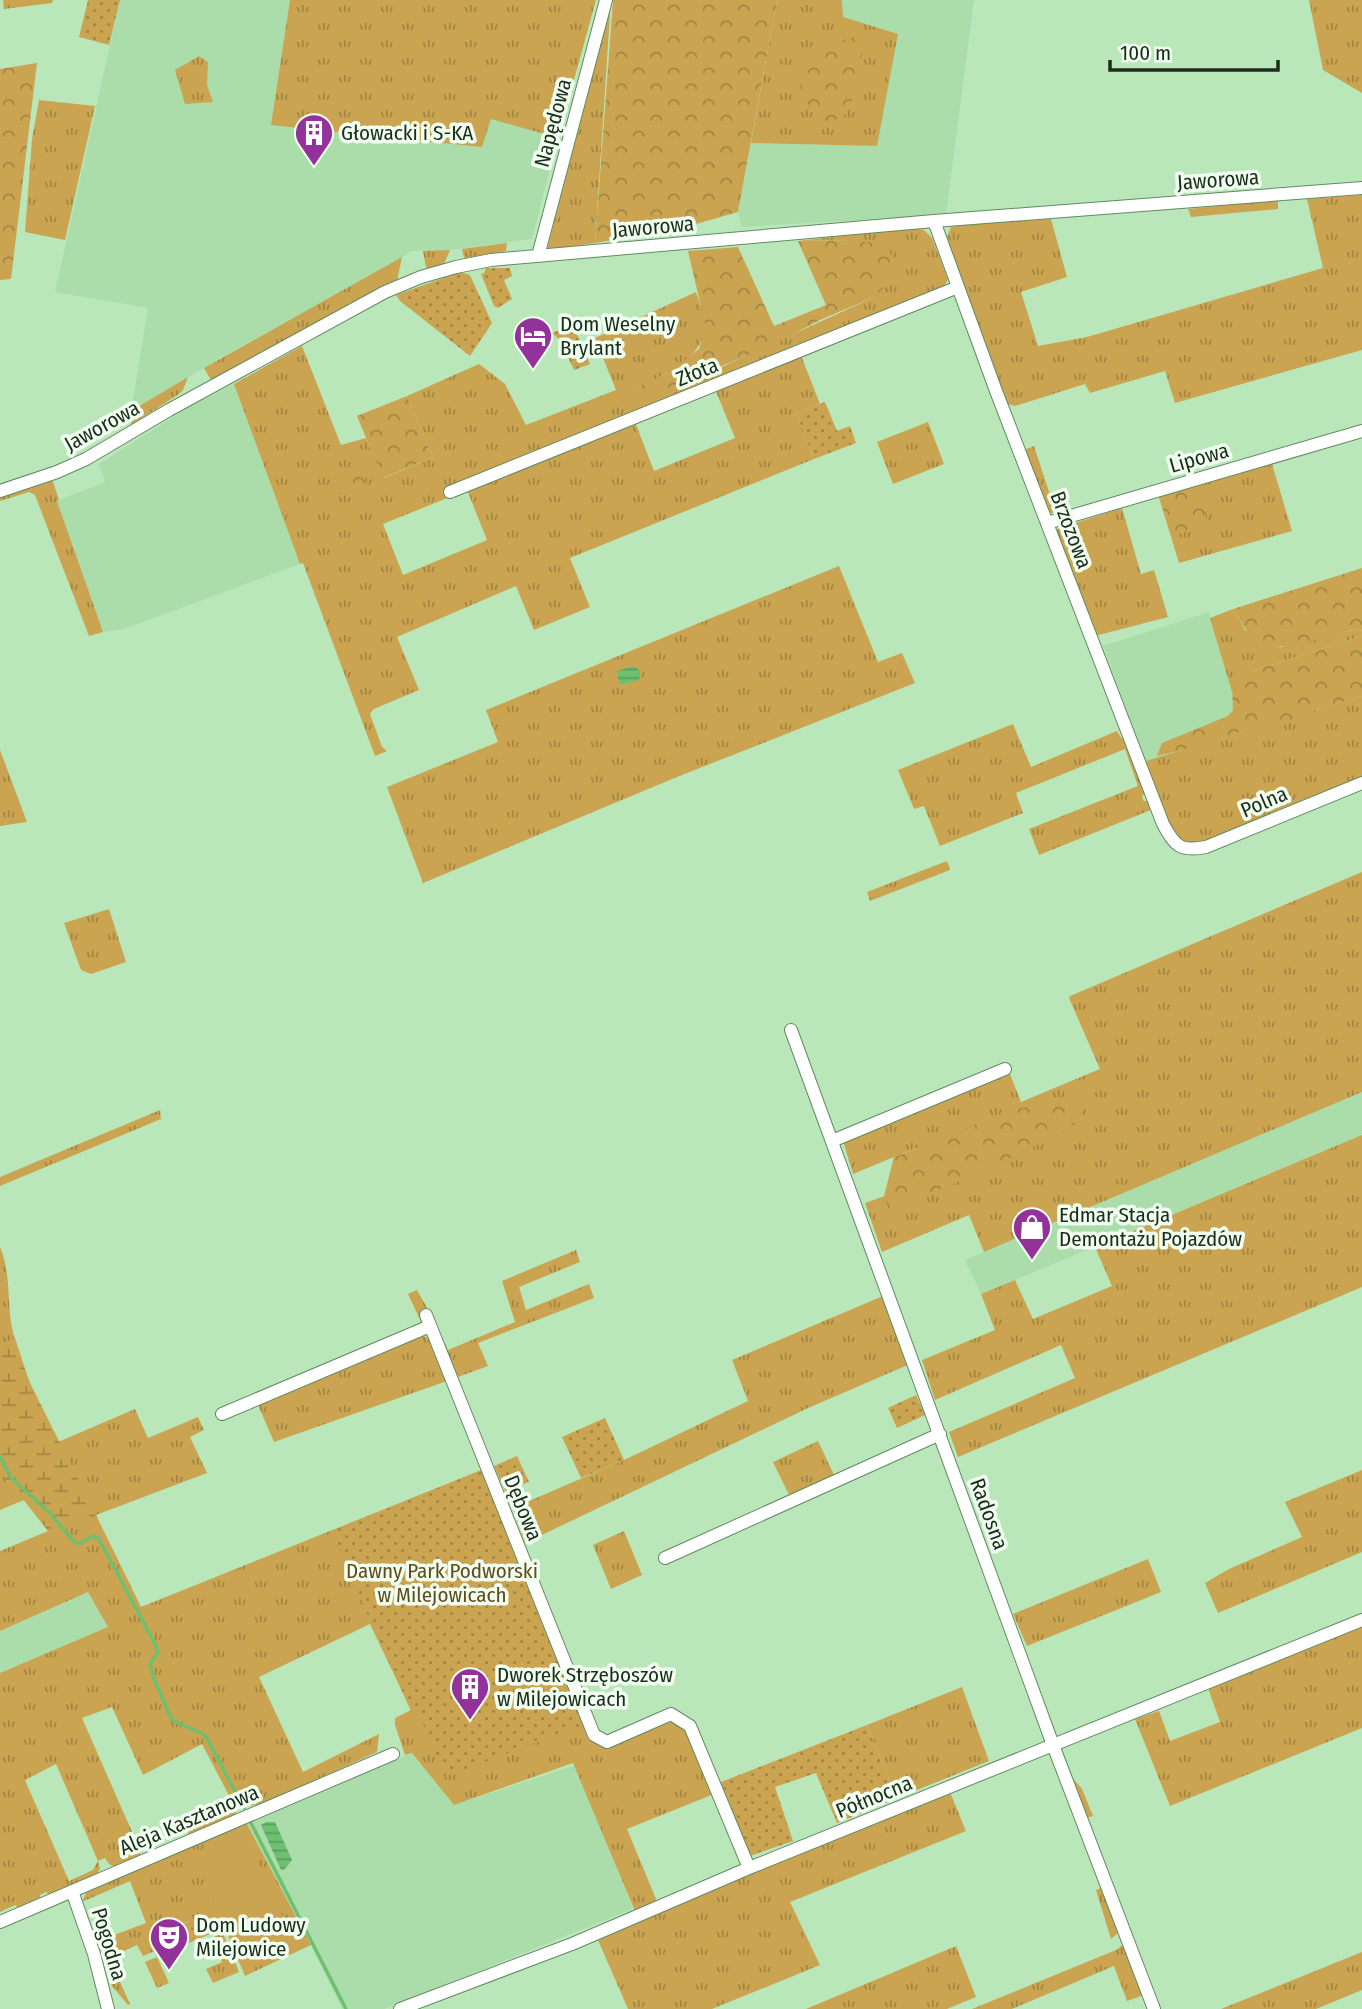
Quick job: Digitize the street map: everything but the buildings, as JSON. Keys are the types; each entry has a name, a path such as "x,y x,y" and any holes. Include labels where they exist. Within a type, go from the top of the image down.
{"street":[{"name":"Napędowa","path":"538,256 606,0"},
{"name":"Jaworowa","path":"0,491 86,459 169,410 385,292 421,277 456,267 538,256 934,221 1362,188"},
{"name":"Brzozowa","path":"934,221 1163,824 1179,848"},
{"name":"Złota","path":"450,492 958,287"},
{"name":"Lipowa","path":"1047,523 1362,431"},
{"name":"Polna","path":"1179,848 1192,850 1206,847 1362,783"},
{"name":"Radosna","path":"791,1030 1053,1745 1154,2009"},
{"path":"832,1141 1005,1069"},
{"name":"Dębowa","path":"222,1414 428,1321 594,1735 607,1742 671,1714 690,1726 749,1868"},
{"path":"665,1558 940,1434"},
{"name":"Północna","path":"400,2009 572,1944 749,1868 1362,1620"},
{"name":"Aleja Kasztanowa","path":"0,1922 393,1754"},
{"name":"Pogodna","path":"72,1891 94,1954 108,2009"}],"shaded area":[{"path":"120,0 290,0 271,125 491,119 558,138 532,239 442,251 411,251 396,262 234,350 131,411 148,308 55,292"},
{"path":"842,0 974,0 946,215 742,227 738,212 751,143 877,146 843,17"},
{"path":"234,384 300,564 124,629 103,632 57,501 105,482 99,464 189,407"},
{"path":"1209,612 1243,729 1146,762 1103,646"},
{"path":"634,666 640,671 639,680 619,684 617,671"},
{"name":"Edmar Stacja Demontażu Pojazdów","path":"1362,1092 1362,1135 981,1294 965,1260"},
{"path":"88,1592 108,1627 0,1673 0,1631"},
{"path":"412,1753 454,1805 576,1765 633,1909 384,2009 342,2009 247,1824"},
{"path":"275,1822 292,1860 285,1869 281,1870 261,1825"}],"green space":[{"path":"3,0 53,0 52,3 4,9"},
{"path":"88,0 120,0 109,45 79,37"},
{"path":"290,0 596,0 558,138 491,119 482,147 271,125"},
{"path":"611,0 595,243 547,250"},
{"path":"613,0 777,0 738,212 682,228 595,243"},
{"path":"777,0 842,0 843,17 898,34 877,146 751,143"},
{"path":"1309,0 1362,0 1362,93 1323,70"},
{"path":"848,38 855,38 863,49 854,96 843,117 827,122 813,111 803,96 799,78 800,60"},
{"path":"199,56 208,62 207,85 213,102 185,104 175,70"},
{"path":"37,63 11,279 0,280 0,69"},
{"path":"39,100 95,106 65,240 25,232 32,139"},
{"path":"1362,195 1362,350 1175,403 1165,371 1090,393 1085,384 1015,406 1008,404 946,240 951,227 961,225 1051,219 1067,277 1021,292 1038,346 1087,337 1323,268 1307,199"},
{"path":"1278,200 1278,209 1191,217 1188,209"},
{"path":"912,228 924,230 932,238 948,279 944,287 798,348 820,404 796,413 814,459 570,558 590,607 534,630 516,586 397,637 419,690 374,709 370,714 382,747 387,751 375,756 234,384 302,346 341,445 366,438 384,478 433,457 407,396 479,364 505,384 526,425 616,390 595,338 696,292 705,324 697,349 676,368 626,393 700,377 874,297 850,240 798,241","holes":["715,389 735,438 654,471 635,422","467,490 487,540 403,575 383,524"]},
{"path":"850,240 884,244 894,259 894,278 874,297 820,320 771,346 628,404 625,393 666,374 699,349 705,324 688,251 738,247 774,326 826,305 798,241"},
{"path":"507,243 506,251 464,258 462,249"},
{"path":"450,250 444,264 429,269 426,267 423,251"},
{"path":"402,257 397,281 211,380 204,368"},
{"path":"486,268 510,268 512,276 504,280 512,299 498,308 494,306 481,274"},
{"path":"460,272 470,275 492,323 470,356 396,295"},
{"path":"573,325 590,364 574,370 560,340 552,333"},
{"path":"188,377 179,394 131,425 131,411"},
{"path":"407,396 433,457 383,478 357,416"},
{"path":"825,402 837,431 850,426 856,443 814,459 796,413"},
{"path":"928,422 944,464 893,484 877,442"},
{"path":"1034,446 1056,513 1048,513 1024,450"},
{"path":"1272,464 1292,531 1179,563 1159,497"},
{"path":"361,466 366,484 339,494 333,479"},
{"path":"52,479 59,500 57,501 103,632 89,636 35,495 29,492 0,501 0,497"},
{"path":"1198,485 1208,525 1171,536 1159,497"},
{"path":"1122,508 1141,574 1154,570 1168,617 1095,636 1057,529"},
{"path":"839,566 878,662 902,653 915,683 677,777 423,883 387,787 498,742 486,710"},
{"path":"1362,568 1362,631 1357,629 1294,645 1270,646 1252,636 1233,609"},
{"path":"1233,609 1245,630 1280,647 1357,629 1362,631 1362,636 1255,670 1237,681 1232,692 1210,618"},
{"path":"1362,636 1362,696 1315,710 1288,724 1258,731 1243,731 1157,756 1162,743 1228,716 1233,710 1232,686 1239,677"},
{"path":"1362,696 1362,779 1207,842 1184,842 1170,829 1143,762 1243,731 1279,726 1319,709"},
{"path":"1013,724 1031,767 1117,731 1122,739 1126,740 1146,791 1142,797 1144,801 1149,801 1151,810 1039,855 1029,829 1138,786 1125,749 1016,793 1023,813 940,846 924,806 914,809 898,770"},
{"path":"0,750 27,822 0,826"},
{"path":"947,861 950,870 870,901 867,892"},
{"path":"1362,872 1362,1092 984,1252 969,1215 882,1252 865,1203 927,1181 916,1148 853,1174 841,1134 1006,1064 1021,1102 1100,1069 1070,996"},
{"path":"109,909 126,962 91,974 81,970 64,923"},
{"path":"1067,1096 1085,1106 1076,1123 1058,1135 982,1172 889,1210 884,1196 894,1157 1013,1110"},
{"path":"160,1110 161,1119 0,1186 0,1177"},
{"path":"1362,1135 1362,1287 958,1457 949,1432 1075,1378 1061,1345 935,1400 922,1360 995,1330 981,1294 1015,1280 1033,1319 1112,1286 1095,1247"},
{"path":"0,1247 6,1268 11,1321 21,1361 58,1442 135,1409 148,1438 198,1417 204,1430 190,1437 207,1473 96,1515 141,1607 484,1469 542,1614 607,1747 673,1721 689,1732 714,1794 627,1829 661,1911 950,1792 966,1831 790,1902 820,1965 712,2009 628,2009 598,1940 639,1921 573,1763 454,1805 412,1753 405,1755 395,1718 411,1710 370,1624 259,1677 303,1772 379,1734 377,1752 267,1802 236,1809 202,1744 143,1775 112,1707 82,1718 140,1855 115,1867 105,1858 98,1861 100,1869 97,1874 49,1895 46,1892 40,1895 40,1899 18,1908 15,1905 0,1912 0,1673 108,1627 88,1592 0,1631 0,1551 48,1531 24,1500 0,1510","holes":["56,1764 98,1861 93,1870 69,1881 25,1780"]},
{"path":"576,1250 580,1262 519,1287 526,1310 589,1284 594,1298 478,1343 488,1366 458,1377 443,1351 445,1343 448,1350 515,1322 502,1281"},
{"path":"417,1290 430,1313 420,1326 409,1328 421,1322 408,1294"},
{"path":"883,1296 910,1364 806,1409 525,1543 513,1508 624,1460 748,1401 732,1360"},
{"path":"420,1334 430,1339 447,1381 274,1442 258,1405"},
{"path":"15,1338 29,1381 96,1515 48,1531 24,1500 16,1503 0,1469 0,1344"},
{"path":"916,1395 925,1415 897,1428 888,1408"},
{"path":"605,1418 624,1460 581,1478 562,1437"},
{"path":"818,1441 835,1477 790,1497 773,1462"},
{"path":"517,1456 529,1482 505,1491 494,1466"},
{"name":"Dawny Park Podworski w Milejowicach","path":"484,1469 583,1725 445,1777 417,1709 411,1711 332,1531"},
{"path":"1362,1470 1362,1552 1218,1613 1205,1583 1229,1569 1302,1537 1285,1502"},
{"path":"624,1531 642,1575 611,1589 593,1545"},
{"path":"1148,1559 1161,1592 1027,1646 1013,1614"},
{"path":"1362,1626 1362,1728 1170,1806 1135,1719 1159,1711 1170,1741 1220,1722 1208,1688"},
{"path":"962,1687 989,1761 897,1798 867,1725"},
{"path":"867,1725 897,1798 837,1823 816,1773 775,1787 793,1841 750,1856 721,1782"},
{"path":"1071,1776 1082,1789 1093,1816 1087,1818"},
{"path":"236,1809 235,1815 189,1834 186,1831"},
{"path":"247,1824 311,1945 245,1976 225,1928 198,1939 189,1921 149,1938 155,1951 143,1956 137,1945 120,1953 99,1950 93,1943 146,1923 130,1881 82,1902 86,1893 176,1850"},
{"path":"248,1838 296,1947 244,1969 196,1860"},
{"path":"1103,1887 1117,1924 1118,1933 1111,1939 1096,1890"},
{"path":"190,1921 198,1939 157,1956 149,1938"},
{"path":"223,1933 239,1972 213,1983 206,1969 222,1962 212,1938"},
{"path":"1125,1943 1144,1995 1127,2001 1114,1966 1012,2009 972,2009 1116,1950"},
{"path":"956,1946 976,1997 947,2009 806,2009"},
{"path":"1362,1952 1362,1990 1316,2009 1221,2009"},
{"path":"157,1957 169,1983 157,1988 145,1962"},
{"path":"104,1959 121,1961 113,1966 130,2004 128,2005 112,1986"}],"waterway":[{"path":"0,1456 11,1478 50,1513 74,1542 79,1544 93,1536 99,1539 155,1644 158,1652 150,1664 172,1720 205,1735 244,1808"},
{"path":"251,1823 346,2009"}],"place":[{"name":"Głowacki i S-KA","path":"314,167"},
{"name":"Dom Weselny Brylant","path":"533,370"},
{"name":"Edmar Stacja Demontażu Pojazdów","path":"1032,1261"},
{"name":"Dworek Strzęboszów w Milejowicach","path":"470,1721"},
{"name":"Dom Ludowy Milejowice","path":"169,1971"}]}
